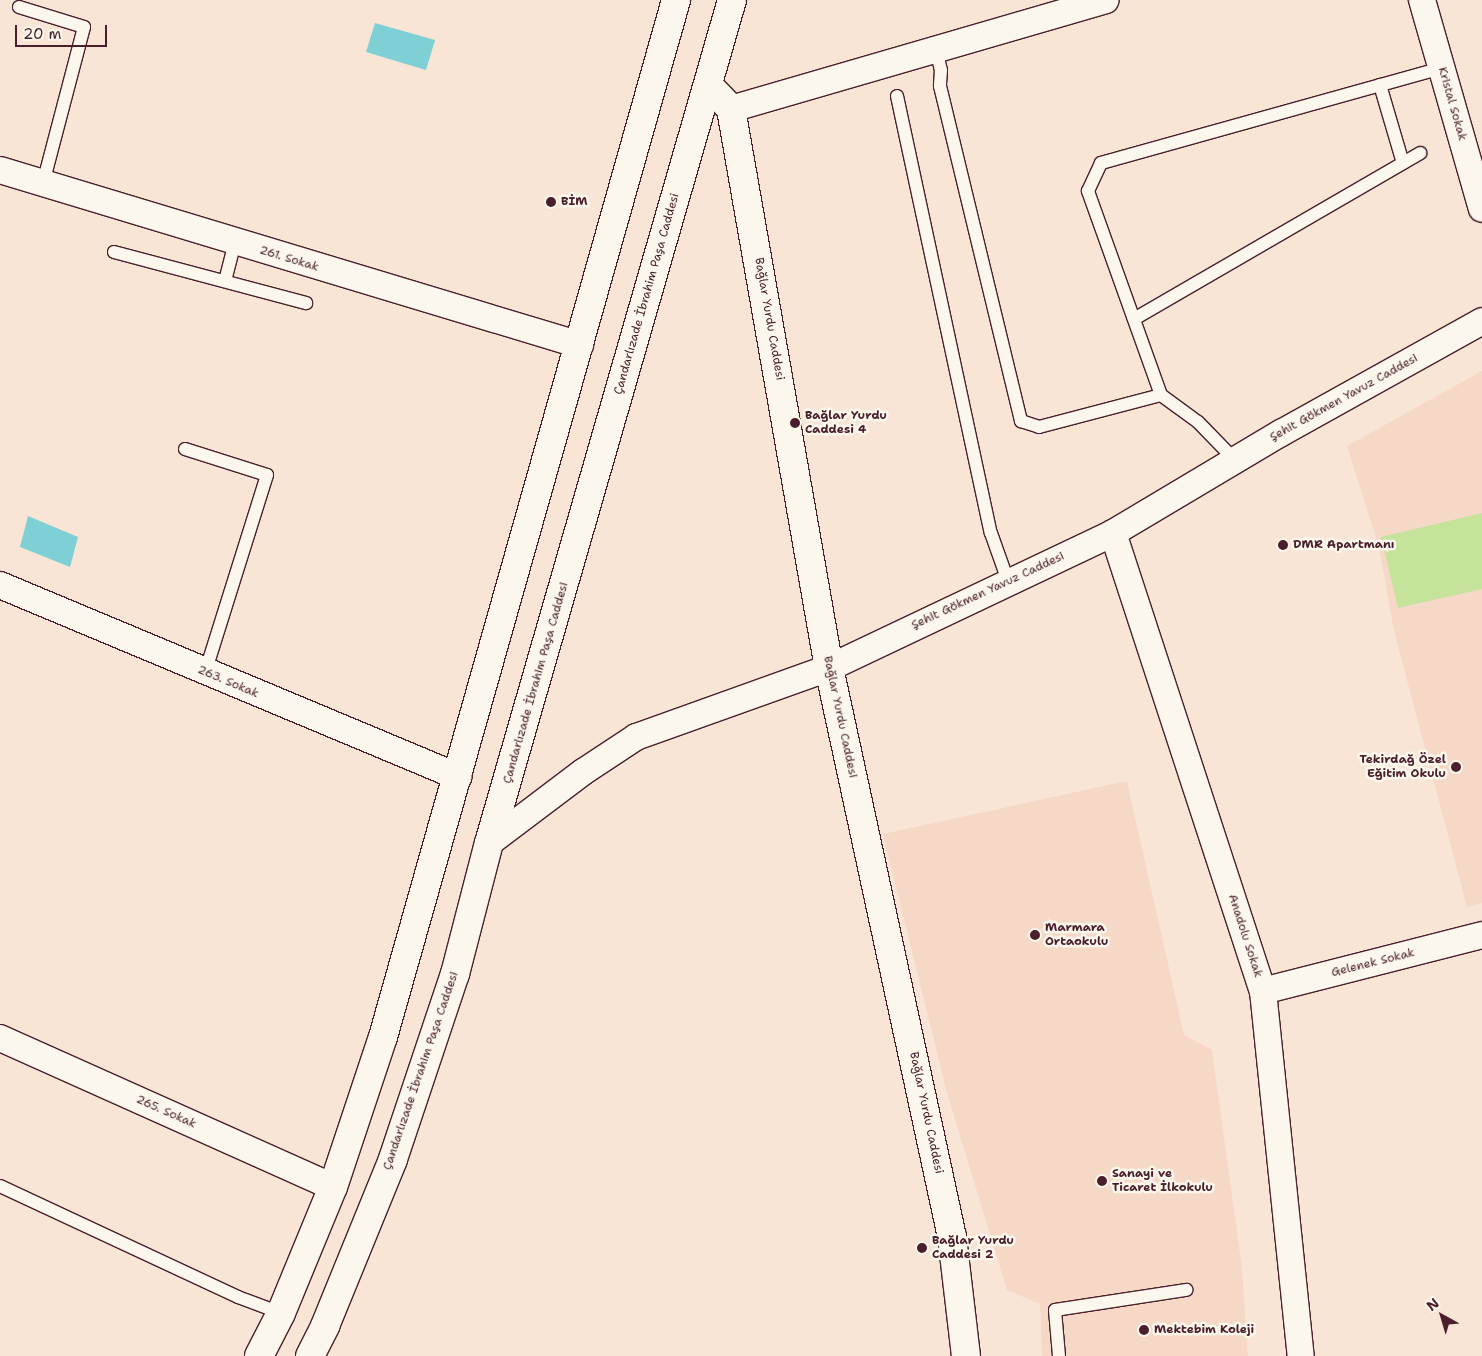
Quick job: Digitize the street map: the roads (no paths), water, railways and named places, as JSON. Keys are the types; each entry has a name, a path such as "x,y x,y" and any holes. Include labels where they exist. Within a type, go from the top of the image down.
{"main road":[{"path":"259,1356 281,1313 333,1187 383,1037 676,0"},
{"name":"Çandarlızade İbrahim Paşa Caddesi","path":"310,1356 325,1326 393,1159 455,974 490,843 732,0"},
{"path":"708,85 731,109"},
{"name":"Bağlar Yurdu Caddesi","path":"731,109 829,668 952,1237 966,1356"}],"street":[{"path":"731,109 1105,0"},
{"name":"Kristal Sokak","path":"1422,0 1482,209"},
{"name":"261. Sokak","path":"0,170 580,345"},
{"name":"Şehit Gökmen Yavuz Caddesi","path":"490,843 583,772 636,737 829,668 1112,533 1235,460 1482,322"},
{"name":"Anadolu Sokak","path":"1112,533 1263,991 1302,1356"},
{"name":"263. Sokak","path":"0,585 458,776"},
{"name":"Gelenek Sokak","path":"1263,991 1482,935"},
{"name":"265. Sokak","path":"0,1038 333,1187"}],"lane":[{"path":"19,7 84,27 43,183"},
{"path":"936,49 941,70 940,86 1021,421 1039,428 1161,394"},
{"path":"1235,460 1198,422 1161,394 1088,191 1101,163 1442,68"},
{"path":"1380,85 1402,163"},
{"path":"897,96 991,533 1008,582"},
{"path":"1134,319 1420,152"},
{"path":"225,281 235,242"},
{"path":"114,252 306,303"},
{"path":"185,449 266,475 205,672"},
{"path":"0,1186 238,1297 281,1313"},
{"path":"1059,1356 1056,1310 1186,1290"}],"water":[{"path":"375,23 435,40 426,70 366,52"},
{"path":"28,516 78,537 70,567 20,547"}],"place":[{"name":"BİM","path":"551,202"},
{"name":"Bağlar Yurdu Caddesi 4","path":"795,423"},
{"name":"DMR Apartmanı","path":"1283,545"},
{"name":"Tekirdağ Özel Eğitim Okulu","path":"1456,767"},
{"name":"Marmara Ortaokulu","path":"1035,935"},
{"name":"Sanayi ve Ticaret İlkokulu","path":"1102,1181"},
{"name":"Bağlar Yurdu Caddesi 2","path":"922,1248"},
{"name":"Mektebim Koleji","path":"1144,1330"}]}
